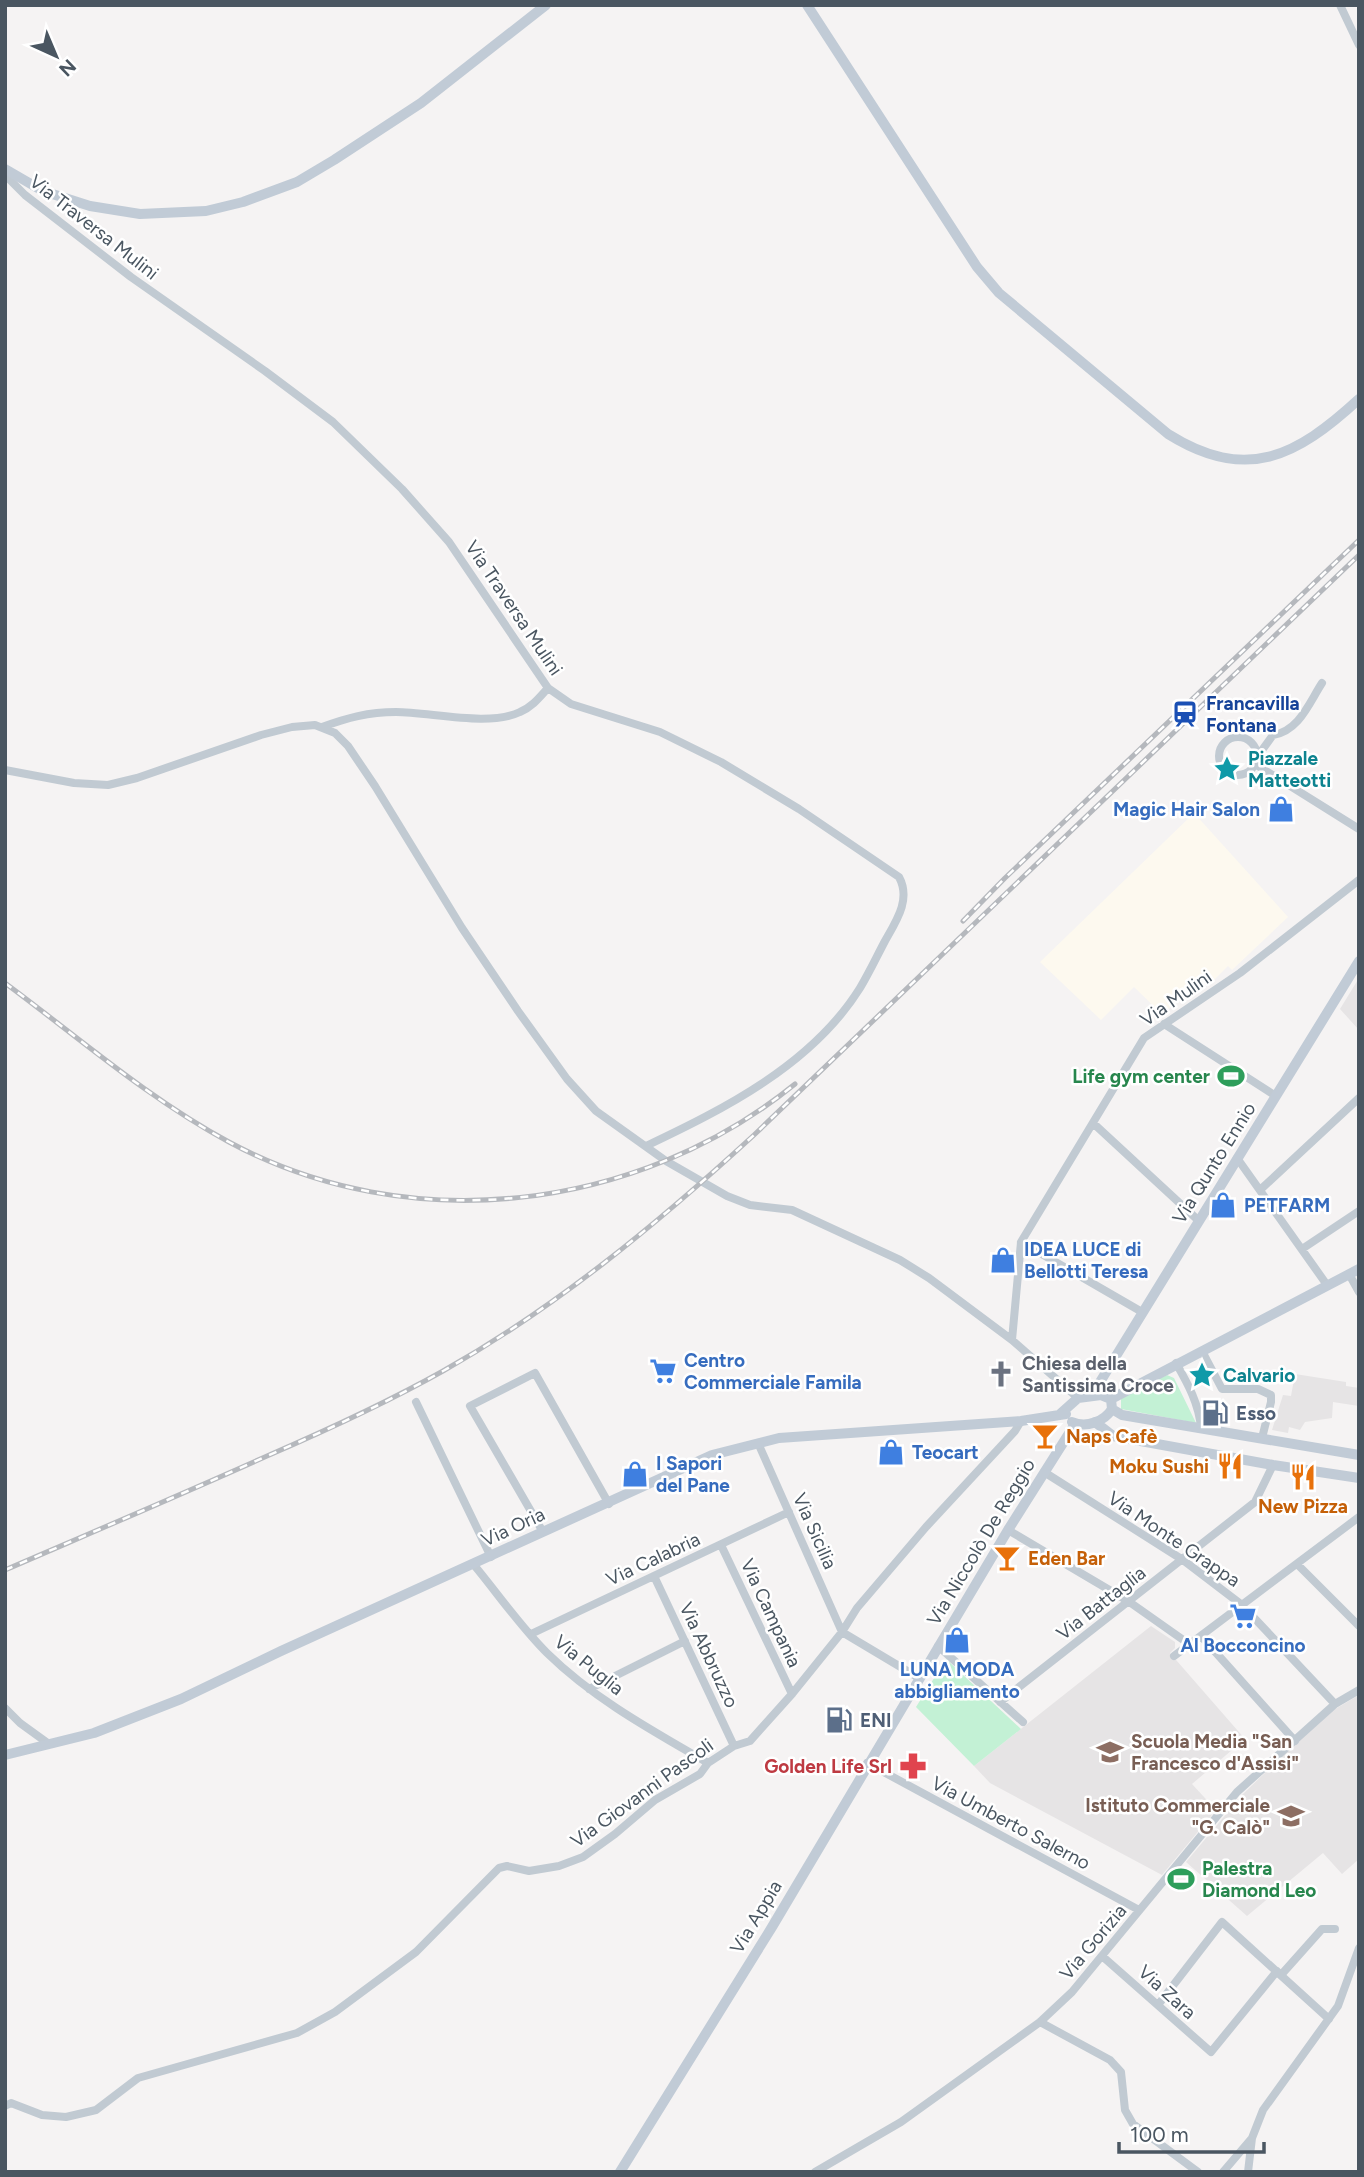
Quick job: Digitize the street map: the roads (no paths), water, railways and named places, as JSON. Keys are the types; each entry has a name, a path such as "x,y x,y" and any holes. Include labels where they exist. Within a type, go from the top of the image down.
{"main road":[{"path":"5,169 43,191 90,206 140,215 206,211 243,202 297,182 334,160 421,103 546,5"},
{"path":"807,5 977,267 999,293 1168,434 1191,448 1224,458 1265,458 1288,451 1315,437 1359,399"},
{"name":"Via Qunto Ennio","path":"1092,1395 1358,962"},
{"path":"1354,1271 1176,1363 1112,1404 1108,1416 1095,1422 1075,1424 1063,1414 1078,1398 1101,1395 1112,1404 1122,1415 1359,1455"},
{"name":"Via Oria","path":"5,1755 94,1733 181,1699 695,1462 779,1438 1021,1421 1063,1414"},
{"path":"1095,1422 1113,1436 1359,1478"},
{"name":"Via Niccolò De Reggio","path":"919,1678 1075,1424"},
{"name":"Via Appia","path":"620,2172 772,1927 919,1678"}],"street":[{"path":"1340,5 1359,45"},
{"name":"Via Traversa Mulini","path":"5,175 25,195 131,277 333,422 402,489 449,542 548,688 571,704 660,732 721,762 799,809 899,877 905,888 904,902 897,919 860,989 839,1017 782,1070 733,1102 646,1146"},
{"path":"1322,683 1294,727 1283,734 1273,735 1256,760 1247,773 1234,775 1220,763 1219,750 1226,740 1238,736 1250,740 1254,745 1256,760 1359,829"},
{"path":"322,727 353,716 397,712 447,717 517,714 533,704 548,688"},
{"path":"5,770 74,783 108,785 149,775 261,735 305,725 322,727 340,737 354,755 462,928 556,1064 596,1111 666,1161 727,1196 750,1205 792,1210 900,1260 929,1278 1012,1340 1078,1398"},
{"name":"Via Mulini","path":"1012,1340 1021,1242 1144,1038 1240,973 1359,880"},
{"path":"1164,1024 1276,1096"},
{"path":"1260,1190 1359,1098"},
{"path":"1093,1123 1199,1221"},
{"path":"1237,1158 1327,1285"},
{"path":"1302,1249 1359,1211"},
{"path":"1021,1242 1142,1312"},
{"path":"1354,1271 1359,1292"},
{"path":"1202,1351 1222,1389 1258,1389 1271,1395 1262,1438"},
{"path":"1176,1363 1192,1391 1200,1414 1201,1428"},
{"path":"543,1532 470,1406 535,1373 608,1504"},
{"path":"416,1402 491,1557"},
{"name":"Via Giovanni Pascoli","path":"5,2106 12,2103 23,2110 42,2115 66,2117 96,2110 138,2078 297,2033 335,2012 416,1952 499,1868 507,1866 529,1871 559,1866 583,1857 607,1841 655,1800 700,1774 708,1763 734,1746 750,1741 842,1632 857,1608 926,1527 1016,1430 1021,1421"},
{"name":"Via Sicilia","path":"758,1443 842,1632"},
{"name":"Via Battaglia","path":"1000,1702 1255,1502 1273,1465"},
{"name":"Via Monte Grappa","path":"1044,1472 1183,1560 1242,1605 1335,1704"},
{"name":"Via Calabria","path":"531,1634 789,1512"},
{"path":"1174,1656 1359,1517"},
{"path":"1008,1530 1128,1601 1189,1644"},
{"name":"Via Campania","path":"721,1545 792,1694"},
{"path":"1297,1564 1359,1626"},
{"name":"Via Puglia","path":"474,1565 546,1652 589,1689 708,1763"},
{"name":"Via Abbruzzo","path":"654,1577 734,1746"},
{"path":"842,1632 919,1678"},
{"path":"1200,1636 1295,1741"},
{"path":"589,1689 685,1641"},
{"path":"938,1646 1023,1722"},
{"name":"Via Gorizia","path":"815,2172 901,2122 1040,2022 1072,1992 1237,1792 1335,1704 1359,1690"},
{"path":"5,1707 20,1723 49,1744"},
{"name":"Via Umberto Salerno","path":"867,1763 1139,1910"},
{"path":"1158,2005 1222,1922 1329,2019"},
{"path":"1279,1973 1322,1929 1335,1929"},
{"path":"1248,2172 1252,2138 1263,2109 1338,2006 1357,1950"},
{"name":"Via Zara","path":"1102,1956 1211,2052 1279,1973"},
{"path":"1040,2022 1110,2060 1121,2072 1125,2110 1133,2124 1198,2172"},
{"path":"1223,2172 1252,2138"}],"railway":[{"path":"963,921 1359,540"},
{"path":"5,1570 378,1405 485,1346 605,1262 681,1200 754,1135 1359,555"},
{"path":"5,983 114,1067 199,1125 229,1142 299,1173 371,1192 446,1200 520,1197 594,1184 665,1161 733,1127 795,1084"}],"place":[{"name":"Francavilla Fontana","path":"1185,714"},
{"name":"Piazzale Matteotti","path":"1227,769"},
{"name":"Magic Hair Salon","path":"1281,809"},
{"name":"Life gym center","path":"1231,1076"},
{"name":"PETFARM","path":"1223,1205"},
{"name":"IDEA LUCE di Bellotti Teresa","path":"1003,1260"},
{"name":"Centro Commerciale Famila","path":"663,1371"},
{"name":"Chiesa della Santissima Croce","path":"1001,1374"},
{"name":"Calvario","path":"1202,1375"},
{"name":"Esso","path":"1215,1413"},
{"name":"Naps Cafè","path":"1045,1436"},
{"name":"Teocart","path":"891,1452"},
{"name":"Moku Sushi","path":"1230,1466"},
{"name":"I Sapori del Pane","path":"635,1474"},
{"name":"New Pizza","path":"1303,1477"},
{"name":"Eden Bar","path":"1007,1558"},
{"name":"Al Bocconcino","path":"1243,1616"},
{"name":"LUNA MODA abbigliamento","path":"957,1640"},
{"name":"ENI","path":"839,1720"},
{"name":"Scuola Media \"San Francesco d'Assisi\"","path":"1110,1752"},
{"name":"Golden Life Srl","path":"913,1766"},
{"name":"Istituto Commerciale \"G. Calò\"","path":"1291,1816"},
{"name":"Palestra Diamond Leo","path":"1181,1879"}]}
